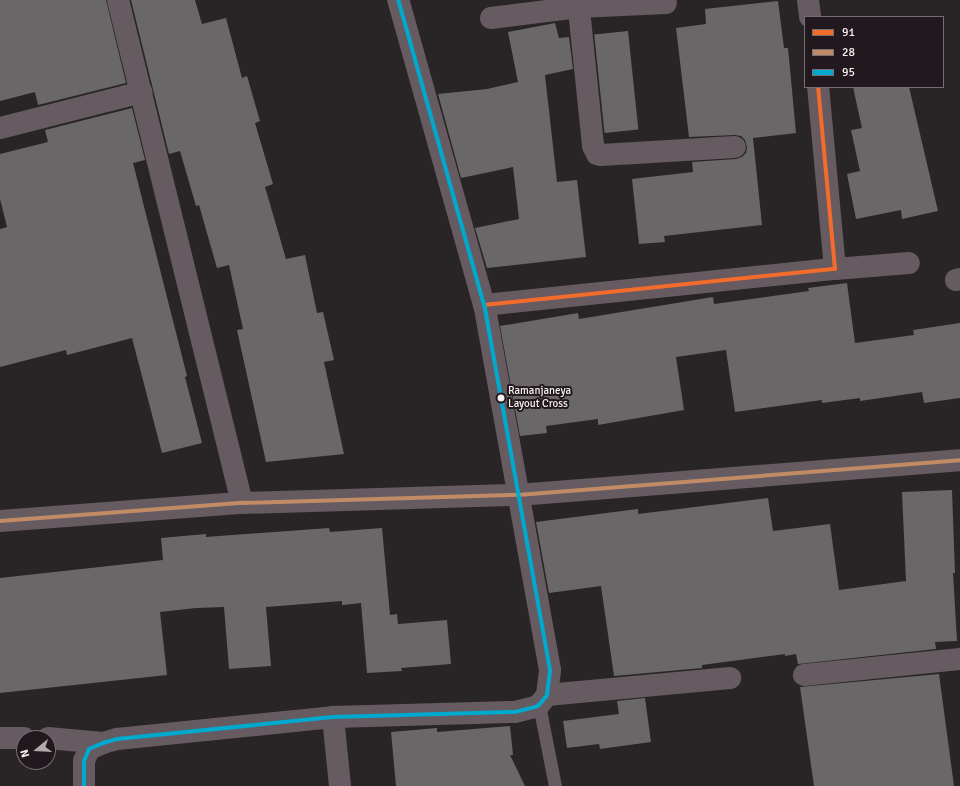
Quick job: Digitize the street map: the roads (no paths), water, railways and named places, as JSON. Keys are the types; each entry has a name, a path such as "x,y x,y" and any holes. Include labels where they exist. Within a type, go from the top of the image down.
{"street":[{"path":"118,0 142,92 242,503"},
{"path":"398,0 484,305 550,670 543,700"},
{"path":"808,0 810,16"},
{"path":"578,3 593,146 597,154 736,147"},
{"path":"491,18 578,3 666,3"},
{"path":"818,88 835,269"},
{"path":"0,128 142,92"},
{"path":"484,305 835,269 909,263"},
{"path":"1,515 242,503 518,495 960,460"},
{"path":"804,675 960,659"},
{"path":"84,786 84,761 89,750 103,743 117,739 333,718 514,712 527,710 543,700 730,678"},
{"path":"333,718 340,786"},
{"path":"0,738 16,738"},
{"path":"56,739 103,743"}],"lane":[{"path":"543,700 555,786"}],"place":[{"name":"Ramanjaneya Layout Cross","path":"501,398"}]}
